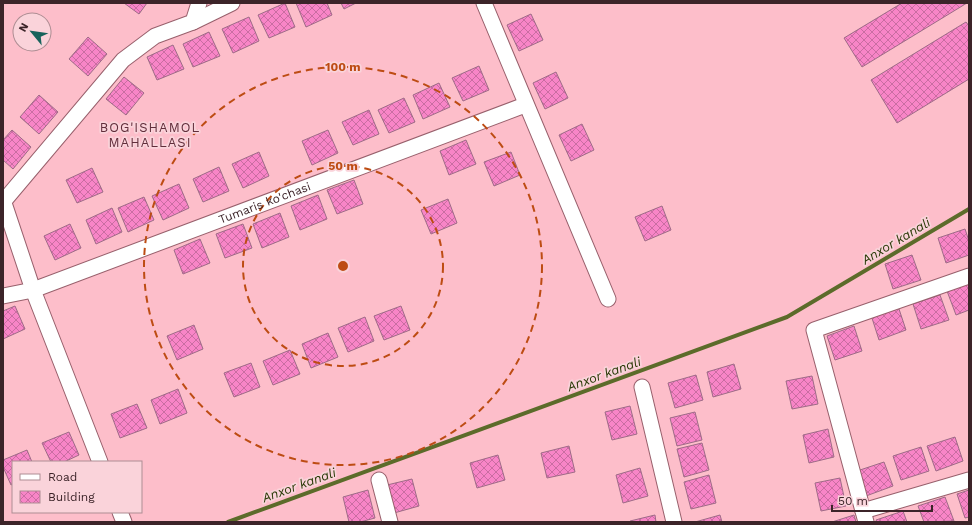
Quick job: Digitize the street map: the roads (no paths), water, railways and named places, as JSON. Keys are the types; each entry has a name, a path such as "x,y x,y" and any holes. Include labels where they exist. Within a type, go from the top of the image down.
{"street":[{"path":"193,22 199,3"},
{"path":"100,461 33,290 4,201 123,60 155,36 193,22 232,3"},
{"path":"484,3 525,105 608,299"},
{"name":"Tumaris ko'chasi","path":"3,296 33,290 525,105"},
{"path":"969,276 814,330 865,517 969,480"},
{"path":"642,387 674,522"},
{"path":"379,480 390,522"}],"waterway":[{"name":"Anxor kanali","path":"228,522 787,317 969,209"}],"district":[{"name":"BOG'ISHAMOL MAHALLASI","path":"150,134"}]}
